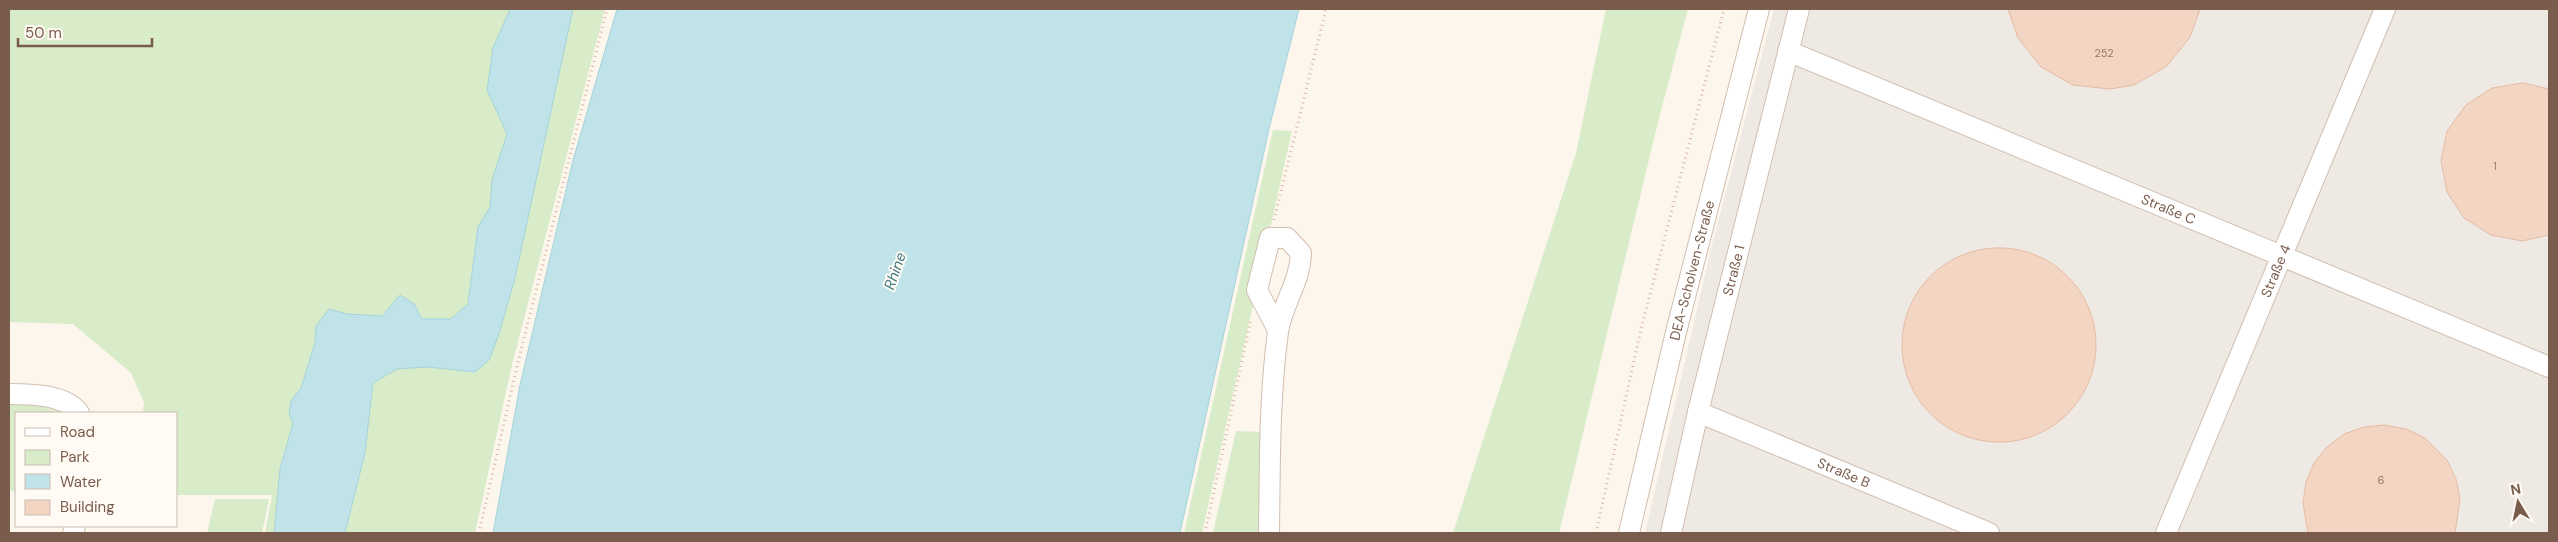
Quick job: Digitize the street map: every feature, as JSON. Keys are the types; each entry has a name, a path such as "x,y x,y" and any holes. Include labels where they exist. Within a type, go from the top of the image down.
{"street":[{"name":"DEA-Scholven-Straße","path":"1629,533 1676,332 1759,9"},
{"name":"Straße 1","path":"1671,533 1698,412 1799,9"},
{"name":"Straße 4","path":"2166,533 2385,9"},
{"name":"Straße C","path":"1788,51 2549,367"},
{"path":"1269,533 1271,415 1278,330 1301,270 1301,252 1287,238 1270,238 1258,290 1278,330"},
{"path":"9,394 35,394 62,401 78,412"},
{"name":"Straße B","path":"1698,412 1990,533"}],"path":[{"path":"479,533 517,366 607,9"},
{"path":"1270,238 1326,9"},
{"path":"1596,533 1641,329 1724,9"},
{"path":"1205,533 1258,290"}],"shaded area":[{"path":"1774,9 2549,9 2549,533 1645,533 1712,245"}],"green space":[{"path":"9,9 510,9 493,48 496,111 507,134 492,180 490,207 478,227 468,304 451,319 422,319 414,304 400,295 382,316 347,314 329,310 316,326 315,343 301,388 291,401 289,414 293,423 280,469 274,533 265,533 272,495 178,495 178,412 143,412 144,403 131,373 73,324 9,322"},
{"path":"573,9 605,9 512,365 475,533 345,533 365,453 373,383 397,369 427,367 498,337 515,278"},
{"path":"1606,9 1688,9 1659,118 1559,533 1453,533 1576,153"},
{"path":"1273,130 1292,131 1202,533 1184,533"},
{"path":"9,400 21,400 60,412 15,412 15,492 9,490"},
{"path":"1236,431 1264,432 1262,533 1213,533"},
{"path":"215,499 269,499 262,533 207,533"}],"water":[{"path":"510,9 573,9 515,278 498,337 489,360 475,372 427,367 397,369 373,383 365,453 345,533 274,533 280,469 293,423 289,414 291,401 301,388 315,343 316,326 329,309 347,314 382,316 400,295 414,304 422,319 451,319 468,304 478,227 490,207 492,180 507,134 487,90 493,48"},
{"name":"Rhine","path":"617,9 1299,9 1269,129 1180,533 493,533 520,385 573,160"}],"building":[{"path":"2008,9 2200,9 2190,37 2167,66 2134,85 2110,89 2073,85 2041,67 2018,38"},
{"path":"2523,83 2549,89 2549,235 2522,241 2491,235 2464,218 2447,192 2441,161 2447,131 2466,105 2492,88"},
{"path":"1999,248 2018,250 2045,260 2060,270 2074,284 2088,308 2094,326 2096,345 2094,364 2084,391 2074,406 2060,420 2036,434 2018,440 1999,442 1980,440 1953,430 1938,420 1924,406 1910,382 1904,364 1902,345 1904,326 1914,299 1924,284 1938,270 1962,256 1980,250"},
{"path":"2385,425 2406,429 2425,438 2447,460 2456,479 2460,499 2455,533 2308,533 2303,503 2306,482 2314,463 2327,447 2344,434 2364,427"}]}
